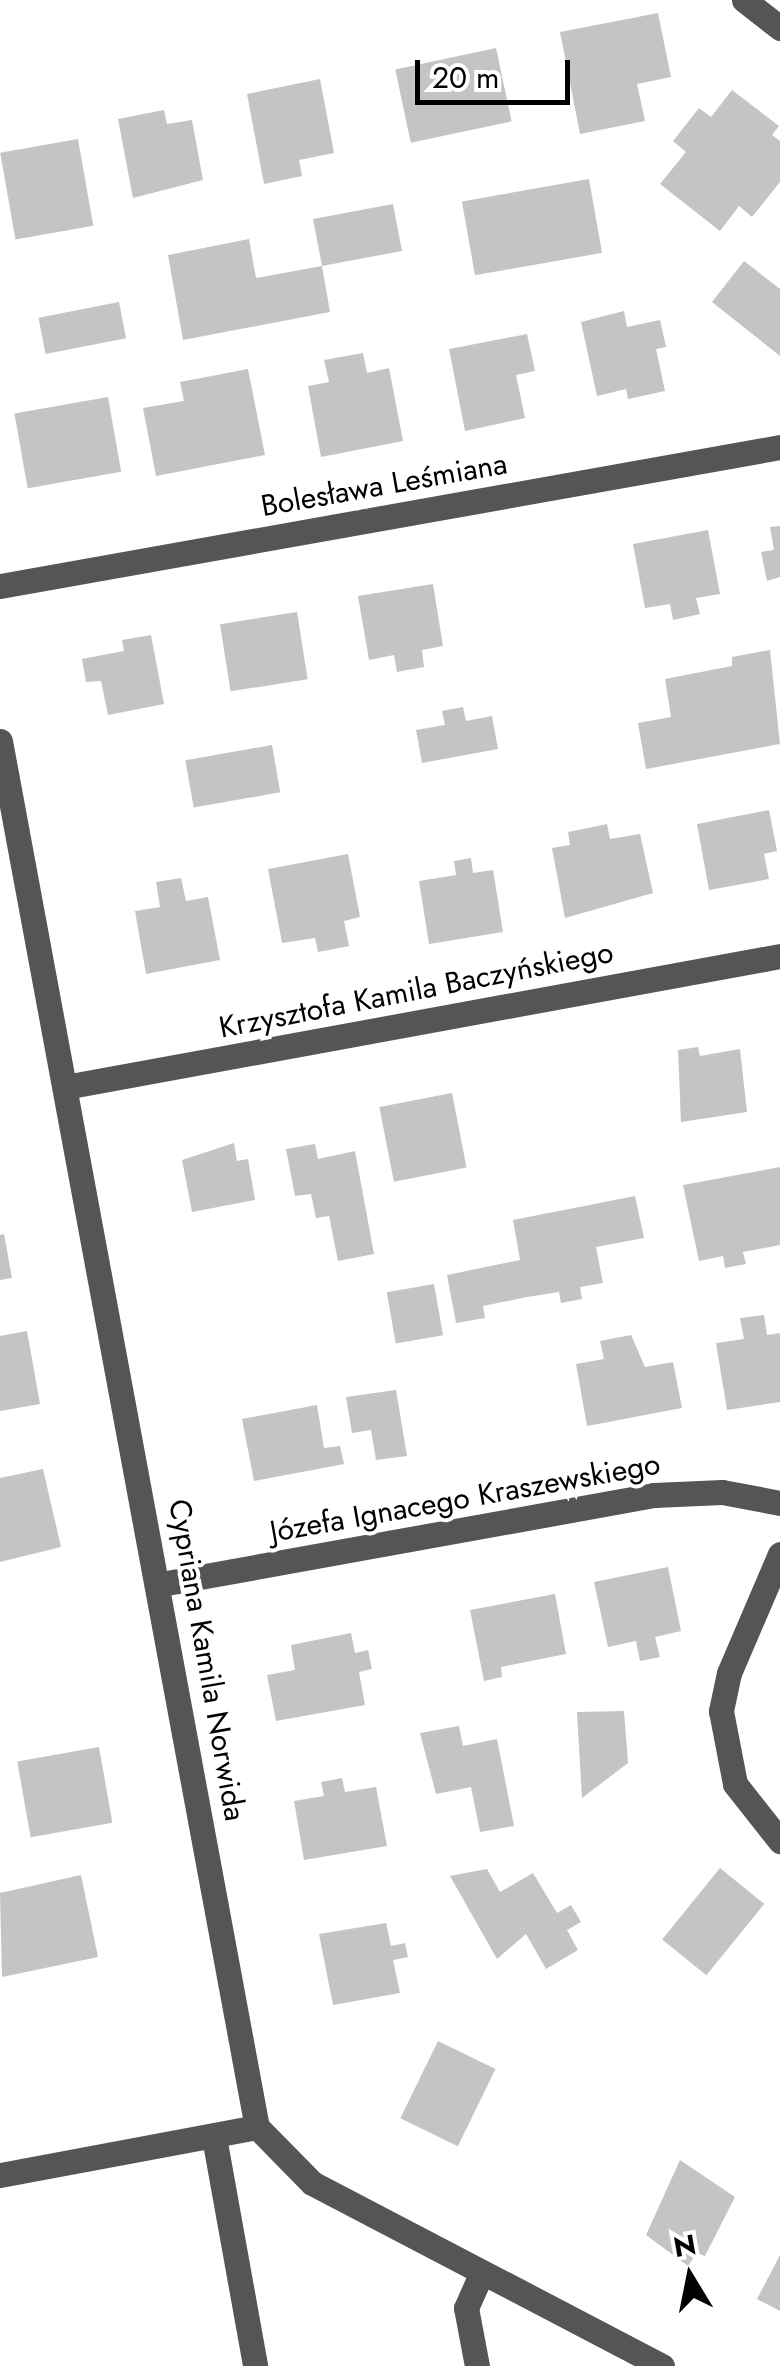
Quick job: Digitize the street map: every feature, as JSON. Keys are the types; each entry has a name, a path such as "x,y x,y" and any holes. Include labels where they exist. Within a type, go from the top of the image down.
{"street":[{"path":"744,0 780,28"},
{"name":"Bolesława Leśmiana","path":"0,586 780,447"},
{"name":"Cypriana Kamila Norwida","path":"0,741 161,1584 258,2127"},
{"name":"Krzysztofa Kamila Baczyńskiego","path":"64,1087 780,956"},
{"name":"Józefa Ignacego Kraszewskiego","path":"161,1584 654,1495 722,1492 780,1503"},
{"path":"780,1554 729,1674 721,1711 734,1784 780,1841"},
{"path":"0,2176 258,2127 312,2183 481,2275 662,2366"},
{"path":"214,2137 254,2366"},
{"path":"477,2366 466,2308 481,2275"}],"building":[{"path":"658,13 671,77 637,84 645,121 580,134 560,32"},
{"path":"496,48 512,121 411,143 395,69"},
{"path":"320,79 334,153 299,160 302,176 264,184 247,94"},
{"path":"732,90 779,126 772,135 780,141 780,182 752,217 739,206 720,231 660,184 686,152 673,141 699,108 711,117"},
{"path":"164,110 167,124 192,120 203,180 133,198 118,119"},
{"path":"78,139 93,226 15,239 0,153"},
{"path":"589,179 602,253 475,275 462,201"},
{"path":"393,204 402,251 322,266 313,219"},
{"path":"249,239 256,278 322,266 330,312 183,340 168,255"},
{"path":"744,261 780,289 780,356 712,302"},
{"path":"119,302 126,338 46,354 39,318"},
{"path":"624,311 627,327 660,320 666,347 656,349 665,391 628,399 626,389 597,396 581,322"},
{"path":"527,334 535,371 516,375 525,418 465,431 449,349"},
{"path":"363,353 367,373 389,368 403,441 321,457 308,386 329,382 324,360"},
{"path":"248,369 265,455 156,476 143,408 184,401 180,382"},
{"path":"108,397 121,472 28,488 14,413"},
{"path":"780,526 780,577 767,581 761,552 774,550 770,527"},
{"path":"708,530 720,594 696,598 700,614 673,620 670,604 645,608 633,544"},
{"path":"433,584 443,646 422,650 424,667 397,672 394,655 369,660 358,596"},
{"path":"297,612 308,679 231,691 220,624"},
{"path":"151,635 164,704 108,715 101,681 86,682 82,659 124,651 122,640"},
{"path":"770,650 780,744 646,769 638,723 671,717 665,679 732,666 732,657"},
{"path":"463,707 466,721 492,716 498,749 422,763 416,730 445,725 442,711"},
{"path":"272,745 280,792 194,808 185,760"},
{"path":"769,810 777,851 764,854 769,879 709,890 697,824"},
{"path":"607,824 610,839 640,834 653,893 565,918 552,848 570,845 568,832"},
{"path":"348,854 360,917 344,921 349,946 318,952 315,938 282,943 268,869"},
{"path":"471,858 473,873 493,870 503,932 429,944 419,881 456,875 454,861"},
{"path":"181,878 186,901 208,897 220,960 146,974 135,911 160,907 156,882"},
{"path":"698,1047 700,1056 740,1049 747,1112 681,1122 678,1050"},
{"path":"452,1093 467,1168 394,1182 379,1107"},
{"path":"234,1143 237,1161 248,1159 255,1200 192,1212 182,1160"},
{"path":"315,1144 318,1159 355,1151 374,1254 338,1261 329,1216 316,1218 311,1194 295,1196 286,1149"},
{"path":"780,1167 780,1245 743,1252 746,1264 725,1268 723,1256 699,1261 683,1185"},
{"path":"635,1196 644,1238 596,1247 603,1283 580,1287 582,1299 561,1303 559,1292 527,1297 483,1306 485,1318 456,1323 447,1275 520,1260 513,1220"},
{"path":"4,1234 12,1278 0,1280 0,1235"},
{"path":"434,1284 443,1335 396,1344 387,1292"},
{"path":"764,1315 767,1335 780,1333 780,1402 727,1410 716,1343 744,1339 740,1318"},
{"path":"27,1331 40,1404 0,1411 0,1336"},
{"path":"631,1335 645,1367 673,1362 682,1408 587,1426 576,1364 604,1359 600,1341"},
{"path":"396,1390 407,1456 376,1460 371,1430 352,1433 346,1397"},
{"path":"317,1405 324,1448 340,1446 344,1464 254,1481 242,1419"},
{"path":"43,1469 61,1547 0,1562 0,1478"},
{"path":"668,1567 681,1631 655,1637 660,1657 640,1661 636,1641 608,1647 594,1582"},
{"path":"555,1594 566,1654 501,1667 502,1677 484,1681 470,1610"},
{"path":"351,1633 355,1653 368,1650 372,1669 359,1672 365,1705 276,1721 267,1675 295,1670 291,1645"},
{"path":"624,1711 628,1763 582,1798 577,1712"},
{"path":"459,1726 463,1746 497,1739 514,1826 480,1832 471,1787 436,1794 420,1733"},
{"path":"99,1747 112,1823 31,1837 17,1761"},
{"path":"342,1778 345,1792 376,1787 387,1846 304,1860 294,1801 324,1796 321,1782"},
{"path":"720,1868 764,1904 706,1975 662,1939"},
{"path":"487,1869 500,1892 533,1873 557,1913 571,1905 581,1922 567,1930 578,1950 546,1969 526,1934 497,1959 450,1876"},
{"path":"81,1875 98,1957 2,1977 0,1893"},
{"path":"386,1923 391,1946 405,1943 408,1957 393,1960 400,1993 333,2005 319,1934"},
{"path":"438,2041 496,2069 458,2146 400,2118"},
{"path":"680,2160 735,2197 705,2256 697,2253 688,2266 646,2235"},
{"path":"780,2255 780,2311 757,2299"}]}
